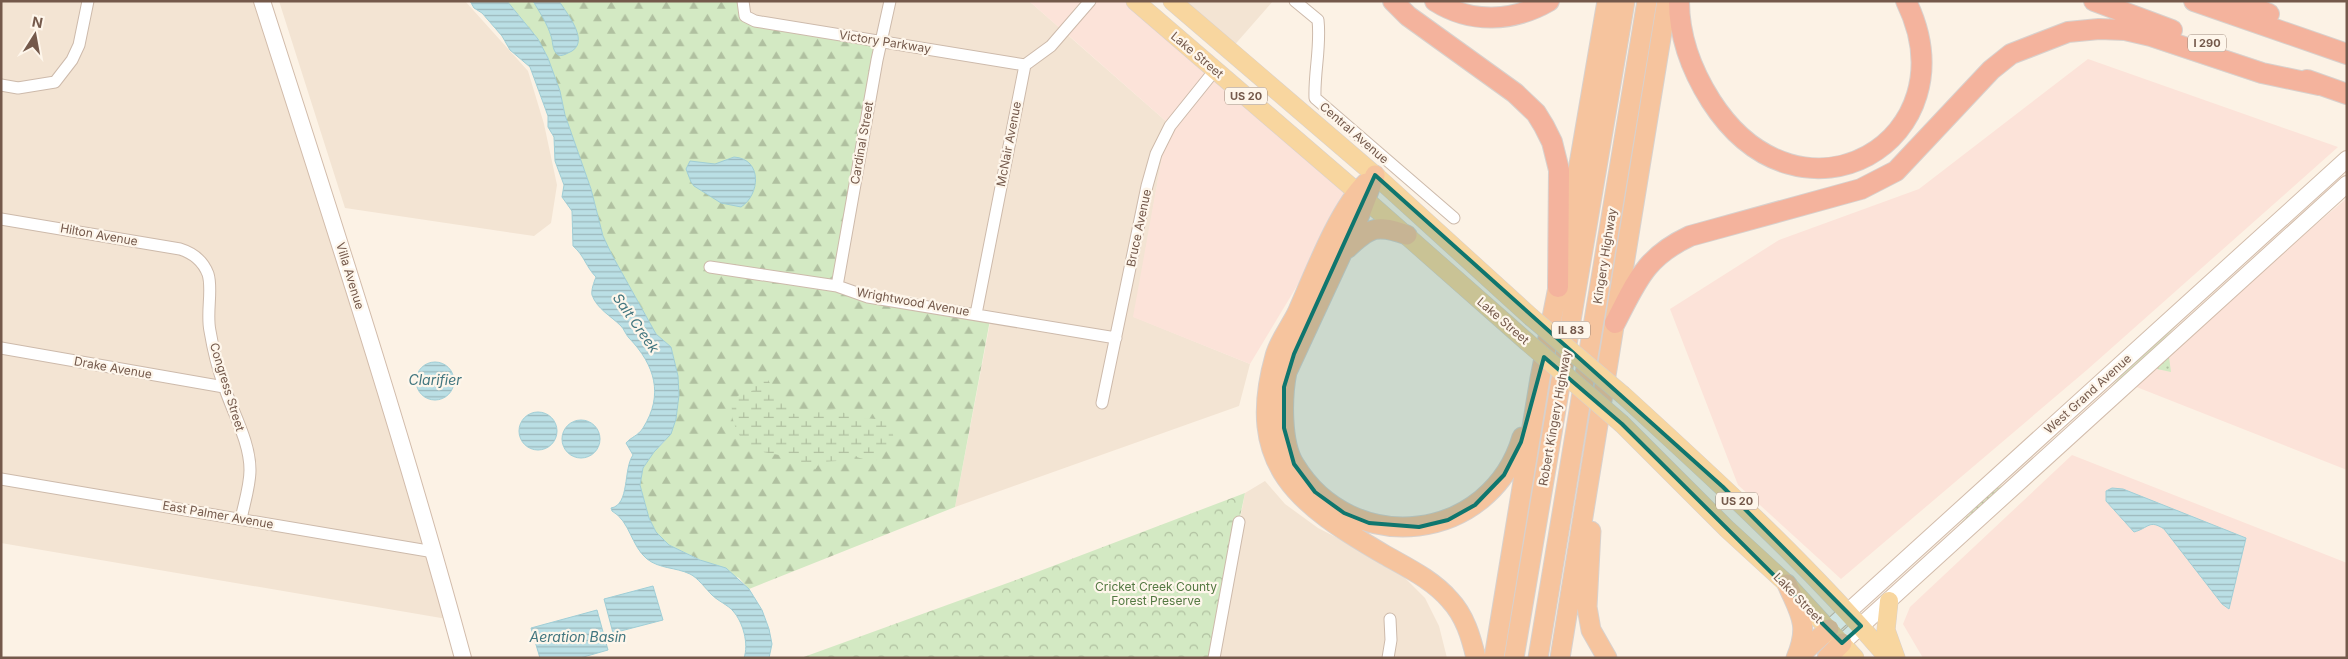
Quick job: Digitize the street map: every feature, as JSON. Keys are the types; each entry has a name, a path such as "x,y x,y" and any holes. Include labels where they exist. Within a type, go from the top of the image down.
{"highway":[{"path":"1393,1 1408,16 1515,93 1536,113 1544,126 1552,142 1559,170 1558,287"},
{"path":"1436,1 1458,13 1492,18 1524,12 1548,1"},
{"path":"1494,658 1540,378 1558,287 1606,1"},
{"name":"Robert Kingery Highway","path":"1514,658 1625,1"},
{"name":"Kingery Highway","path":"1538,658 1647,1"},
{"path":"1560,658 1668,1"},
{"path":"1679,1 1681,27 1690,61 1719,114 1747,143 1760,152 1779,162 1808,169 1841,166 1869,155 1894,135 1907,119 1918,87 1921,54 1915,24 1906,1"},
{"name":"I 290","path":"2094,1 2347,94"},
{"path":"2194,1 2347,53"},
{"path":"2238,1 2300,28 2347,53"},
{"path":"1615,323 1646,266 1671,244 1690,236 1861,189 1896,171 1991,70 2011,54 2047,38 2068,32 2099,29 2125,30 2151,36 2262,73 2319,85"},
{"path":"1375,175 1339,222 1275,354 1267,395 1269,442 1283,476 1314,510 1440,588 1460,612 1470,636 1476,658"},
{"path":"1361,195 1342,253 1287,372 1284,388 1284,420 1294,464 1315,492 1344,512 1382,526 1408,528 1448,520 1475,505 1494,487 1512,462 1521,442 1540,378"},
{"path":"1342,253 1358,238 1372,229 1382,228 1407,235"},
{"path":"1596,435 1587,607 1591,630 1608,658"},
{"name":"US 20","path":"1787,584 1802,620 1804,635 1796,658"},
{"path":"1796,658 1836,636"},
{"path":"1827,658 1836,636"}],"main road":[{"name":"Villa Avenue","path":"262,1 329,210 434,552 462,658"},
{"name":"Lake Street","path":"1134,1 1361,195 1622,424 1727,529 1787,584 1855,658"},
{"name":"Lake Street","path":"1172,1 1375,175 1723,487 1861,626 1888,658"},
{"name":"West Grand Avenue","path":"1836,636 1847,612 2347,158"},
{"name":"West Grand Avenue","path":"1836,636 1861,626 2347,184"},
{"path":"1889,601 1886,630 1896,658"}],"street":[{"path":"1,85 18,88 55,82 72,60 79,45 88,1"},
{"name":"Victory Parkway","path":"743,1 745,16 755,21 1025,65"},
{"name":"Cardinal Street","path":"837,286 890,1"},
{"path":"1025,65 1051,46 1090,1"},
{"name":"Central Avenue","path":"1295,1 1318,20 1320,38 1314,81 1315,98 1454,218"},
{"name":"McNair Avenue","path":"976,314 1025,65"},
{"name":"Bruce Avenue","path":"1102,403 1156,154 1170,126 1215,70"},
{"name":"Hilton Avenue","path":"1,218 180,249 196,256"},
{"name":"Congress Street","path":"196,256 208,276 207,310 210,331 224,387 233,408 247,453 250,470 241,519"},
{"name":"Wrightwood Avenue","path":"710,266 837,286 868,297 1116,338"},
{"name":"Drake Avenue","path":"1,348 224,387"},
{"name":"East Palmer Avenue","path":"1,479 434,552"},
{"path":"1214,658 1239,522"},
{"path":"1388,658 1391,640 1390,619"}],"highlighted area":[{"path":"1375,175 1723,487 1861,626 1842,643 1622,424 1544,357 1521,442 1504,475 1475,505 1448,520 1419,527 1369,523 1344,513 1315,492 1294,464 1284,428 1284,387 1294,354"}],"shaded area":[{"path":"1,1 257,1 321,203 447,619 1,543"},
{"path":"279,1 465,1 528,71 544,124 557,185 551,223 534,236 345,208"},
{"path":"748,1 1029,1 1168,123 1134,317 1250,364 1239,406 955,507 992,312 841,283 887,38 749,14"},
{"path":"1029,1 1086,1 1062,30"},
{"path":"1093,1 1131,1 1353,193 1250,364 1133,317 1168,123 1067,34"},
{"path":"1176,1 1273,1 1231,49"},
{"path":"2088,59 2338,147 2088,369 1841,579 1738,485 1670,309 1779,240 1919,189"},
{"path":"2347,198 2347,470 2134,386 2234,294"},
{"path":"2072,455 2347,563 2347,658 1923,658 1903,624 1910,607"},
{"path":"1265,481 1285,504 1318,528 1365,552 1401,574 1425,598 1439,626 1447,658 1214,658 1245,493"}],"green space":[{"path":"507,1 739,1 739,13 876,45 854,166 842,292 990,320 955,507 749,589 739,578 669,545 656,532 649,518 640,485 643,468 664,442 676,419 679,395 678,376 671,347 656,334 612,255 603,236 591,189 565,115 560,91 548,58 538,39"},
{"path":"2189,312 2144,360 2096,403 2140,355"},
{"path":"2168,357 2171,372 2157,369"},
{"path":"763,377 768,380 777,395 788,403 790,413 799,414 828,409 857,417 884,420 891,426 893,440 877,460 871,461 845,454 839,457 837,461 820,462 815,470 806,468 783,456 753,449 743,441 735,427 732,405 737,397 755,389 755,384"},
{"path":"2003,485 2005,487 1943,542 1989,493"},
{"name":"Cricket Creek County Forest Preserve","path":"1245,493 1210,658 801,658 1024,577"}],"water":[{"name":"Salt Creek","path":"470,1 507,1 538,39 548,58 560,91 565,115 591,189 603,236 656,334 671,347 678,376 679,395 676,419 671,434 654,452 643,468 640,485 649,518 656,532 669,545 700,560 726,568 749,589 762,610 769,629 772,644 769,658 744,658 746,646 744,633 740,621 733,611 714,597 693,576 657,565 647,559 637,547 623,521 612,511 611,508 617,505 624,494 628,469 633,455 626,443 641,431 649,416 655,392 654,381 638,348 621,326 597,304 592,295 592,288 596,277 573,246 572,211 562,197 564,185 555,161 554,137 548,127 548,116 530,67 510,50 502,36 482,13 474,8"},
{"path":"533,1 559,1 576,29 578,43 575,49 562,55 558,55 555,52 551,36"},
{"path":"734,157 743,159 750,164 756,178 752,194 741,207 721,203 694,186 686,169 690,161 715,164"},
{"name":"Clarifier","path":"435,362 442,363 448,368 453,374 453,388 448,394 442,399 435,400 428,399 422,394 417,388 416,381 417,374 422,368 428,363"},
{"path":"538,412 545,413 551,418 556,424 556,438 551,444 545,449 538,450 531,449 525,444 520,438 519,431 520,424 525,418 531,413"},
{"path":"581,420 588,421 594,426 599,432 599,446 594,452 588,457 581,458 574,457 568,452 563,446 562,439 563,432 568,426 574,421"},
{"path":"2112,488 2123,489 2246,538 2229,609 2222,604 2164,529 2152,524 2134,532 2106,501 2106,491"},
{"name":"Aeration Basin","path":"653,586 663,620 613,633 604,599"},
{"name":"Aeration Basin","path":"597,610 608,650 580,658 540,658 531,628"}]}
